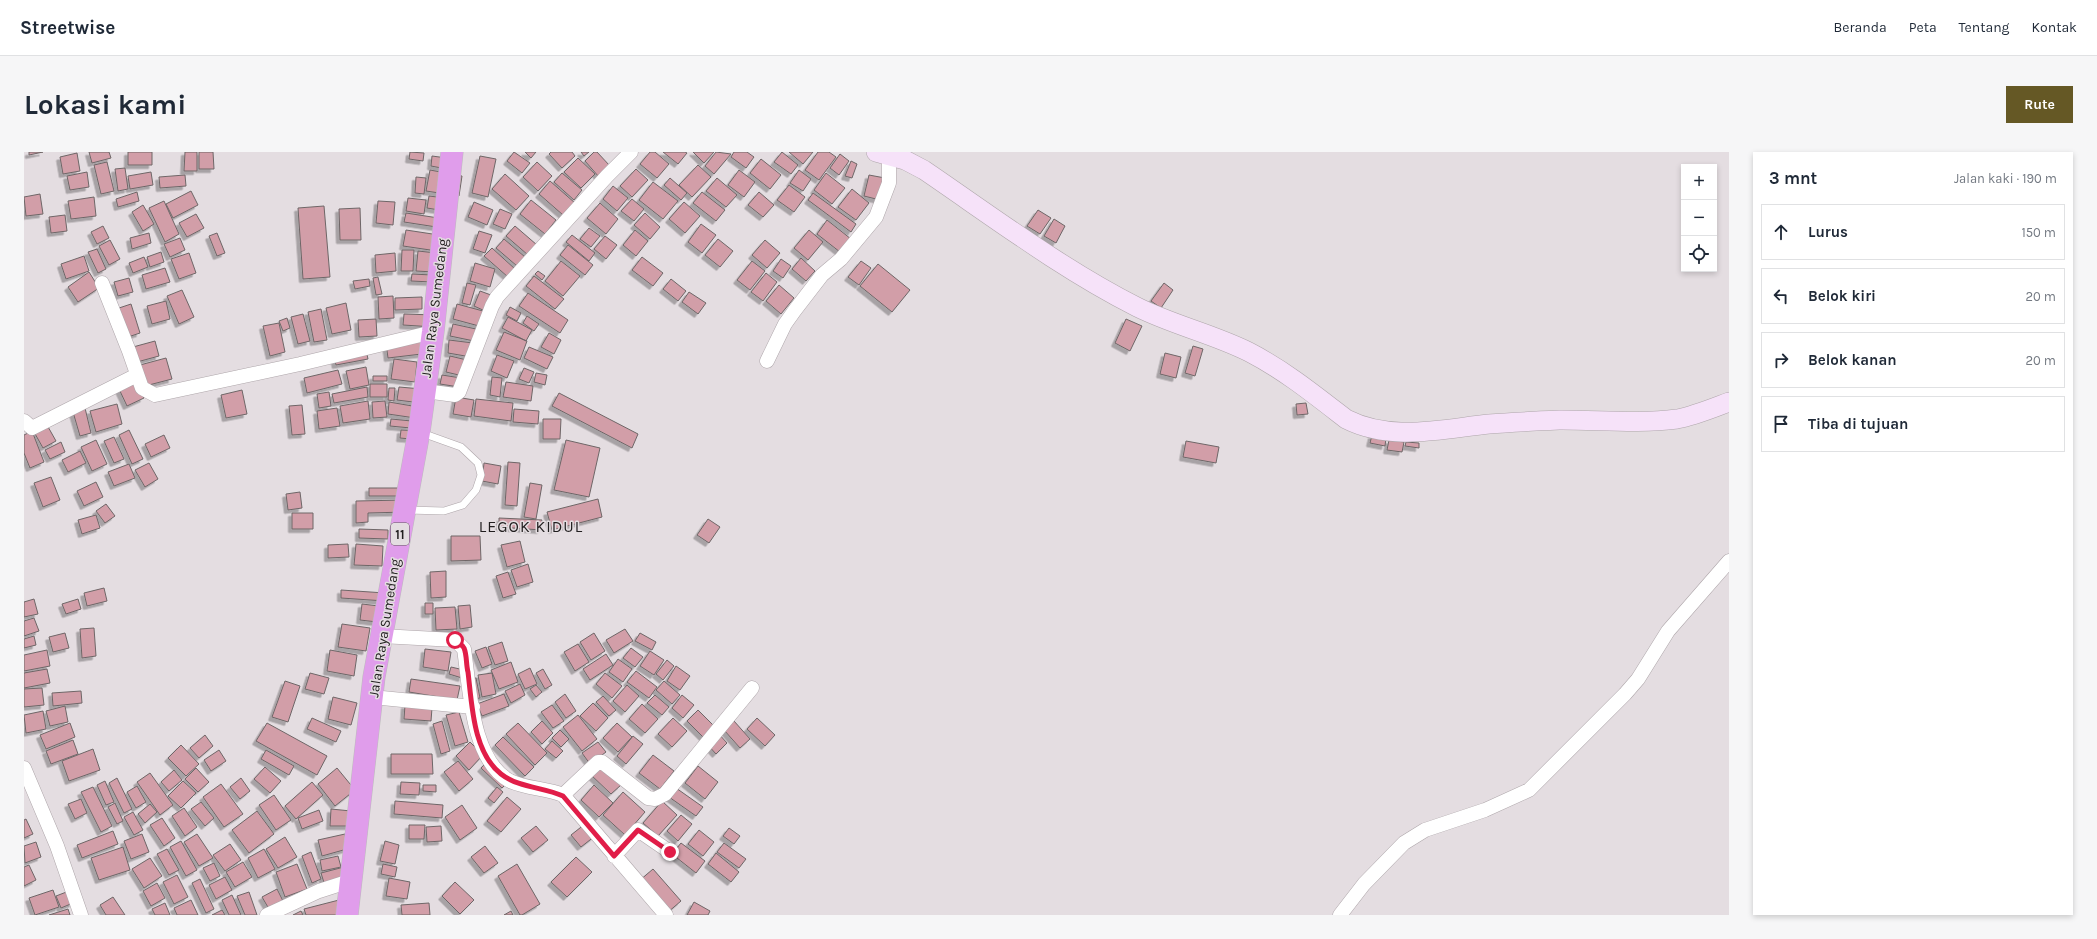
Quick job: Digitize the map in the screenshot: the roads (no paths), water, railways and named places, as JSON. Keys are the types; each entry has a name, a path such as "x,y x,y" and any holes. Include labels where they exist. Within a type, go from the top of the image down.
{"highway":[{"name":"Jalan Raya Sumedang","path":"347,915 372,697 381,636 419,432 433,332 454,153"}],"street":[{"path":"425,391 455,395 459,392 492,306 497,297 607,176 631,152"},
{"path":"766,361 785,324 822,275 841,259 876,217 890,183 882,153"},
{"path":"882,153 905,160 924,170 1082,277 1138,307 1170,321 1204,332 1250,353 1286,373 1346,419 1355,424 1396,431 1429,432 1490,424 1561,420 1652,422 1680,419 1729,402"},
{"path":"102,283 142,388 155,395 300,364 433,332"},
{"path":"24,420 32,428 136,375"},
{"path":"1340,915 1364,884 1404,843 1425,830 1485,810 1529,790 1558,763 1625,694 1638,679 1668,631 1729,561"},
{"path":"381,636 455,640 460,644 464,649 473,706 482,748 490,763 500,774 511,781 553,791 563,796 666,915"},
{"path":"563,796 598,762 602,762 648,798 655,799 665,794 752,688"},
{"path":"372,697 473,706"},
{"path":"24,768 57,846 81,915"},
{"path":"614,856 638,830 670,852"},
{"path":"267,915 319,891 350,881"}],"lane":[{"path":"405,510 444,511 463,505 476,490 481,475 478,463 461,447 419,432"}],"district":[{"name":"LEGOK KIDUL","path":"531,526"}]}
